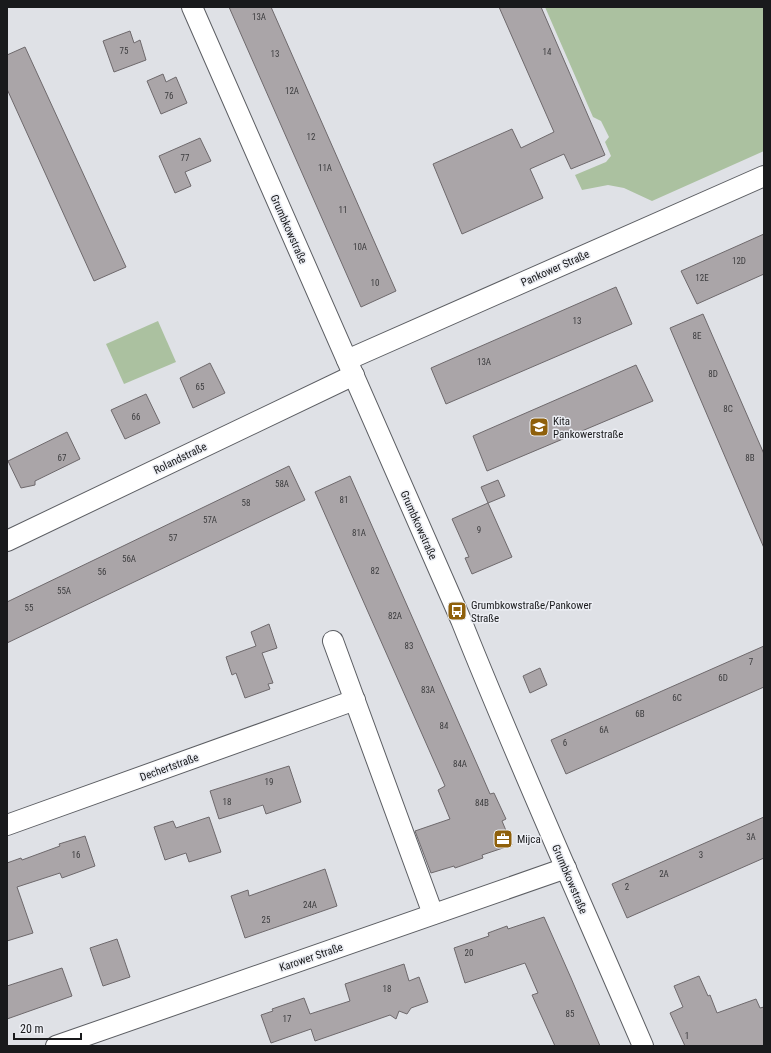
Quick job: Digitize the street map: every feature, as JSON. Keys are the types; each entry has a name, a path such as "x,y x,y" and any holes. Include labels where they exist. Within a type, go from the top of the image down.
{"street":[{"name":"Grumbkowstraße","path":"192,7 461,620 485,680 642,1046"},
{"name":"Pankower Straße","path":"350,368 764,176"},
{"name":"Rolandstraße","path":"7,541 350,368"},
{"path":"333,640 433,914"},
{"name":"Dechertstraße","path":"7,826 355,700"},
{"name":"Karower Straße","path":"56,1046 566,868"}],"green space":[{"path":"545,7 764,7 764,151 652,201 624,188 608,185 582,190 575,175 606,162 611,156 605,142 609,137 601,121 593,117"},
{"path":"158,321 176,362 124,384 106,344"}],"building":[{"path":"229,7 271,7 396,291 361,307"},
{"path":"499,7 541,7 605,155 571,169 564,154 530,169 543,198 462,234 433,164 512,129 521,148 554,132"},
{"path":"130,31 134,43 140,40 146,60 114,72 103,41"},
{"path":"25,47 126,267 94,281 7,89 7,55"},
{"path":"163,74 166,82 176,77 187,103 161,114 147,81"},
{"path":"200,138 211,161 185,172 191,186 175,193 159,156"},
{"path":"764,234 764,274 697,304 681,271"},
{"path":"616,287 632,324 446,404 431,368"},
{"path":"703,314 764,454 764,548 670,328"},
{"path":"210,363 225,393 193,408 180,378"},
{"path":"636,365 653,401 487,471 473,436"},
{"path":"146,394 160,423 125,439 111,410"},
{"path":"67,432 80,459 35,481 35,485 21,488 8,461"},
{"path":"289,466 305,500 7,643 7,602"},
{"path":"350,476 490,794 494,793 506,819 502,821 512,845 482,855 483,858 455,868 454,866 431,873 415,831 450,819 438,790 445,786 315,492"},
{"path":"498,480 505,496 488,503 481,487"},
{"path":"488,503 512,557 472,574 465,558 469,557 452,519"},
{"path":"269,624 277,648 262,653 273,683 268,684 270,689 245,698 236,673 232,675 226,657 256,646 251,632"},
{"path":"764,646 764,687 566,774 551,740"},
{"path":"540,668 547,685 530,693 523,676"},
{"path":"289,766 301,802 266,814 263,805 219,819 210,791"},
{"path":"209,817 221,852 189,862 186,853 165,860 154,827 173,821 176,828"},
{"path":"764,817 764,858 627,918 612,884"},
{"path":"85,836 95,866 62,878 60,873 17,887 33,933 7,941 7,863 21,858 22,860 60,846 59,844"},
{"path":"325,869 337,906 245,938 231,896 248,890 249,896"},
{"path":"544,917 600,1046 555,1046 532,995 538,993 525,963 465,983 454,948 489,936 488,933 507,926 508,929"},
{"path":"117,939 130,977 103,986 90,948"},
{"path":"404,964 409,981 419,977 428,1002 411,1008 407,1014 399,1011 396,1019 390,1015 315,1041 311,1029 271,1043 261,1015 273,1011 272,1009 304,998 310,1014 350,1001 345,984"},
{"path":"62,968 72,996 7,1019 7,986"},
{"path":"699,976 708,996 710,995 717,1013 756,999 760,1008 764,1007 764,1046 685,1046 670,1013 683,1007 674,986"}],"place":[{"name":"Kita Pankowerstraße","path":"539,427"},
{"name":"Grumbkowstraße/Pankower Straße","path":"457,611"},
{"name":"Mijca","path":"503,839"}]}
